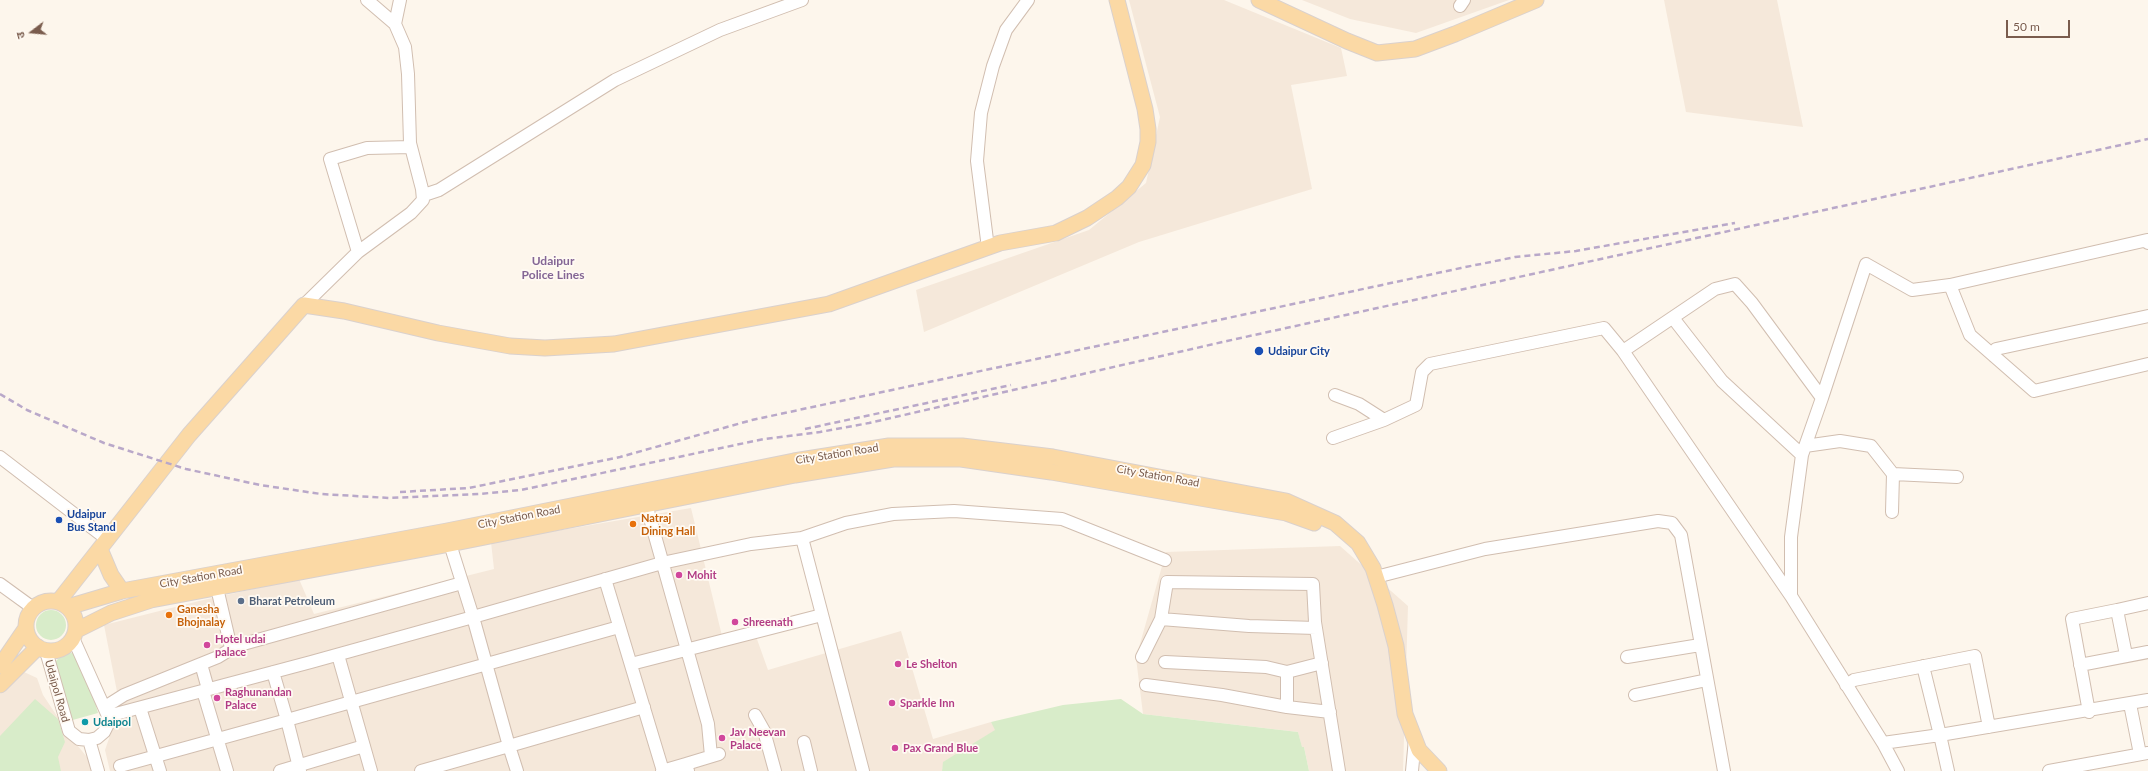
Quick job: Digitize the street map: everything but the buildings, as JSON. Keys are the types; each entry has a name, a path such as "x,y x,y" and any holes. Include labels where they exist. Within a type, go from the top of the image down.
{"main road":[{"path":"63,604 104,545 189,435 304,305 344,311 438,333 510,346 546,348 614,344 829,304 988,248 1056,233 1071,226 1117,198 1137,177 1146,155 1148,129 1117,0"},
{"path":"1122,0 1123,23"},
{"path":"1259,0 1347,41 1378,53 1415,49 1536,0"},
{"name":"City Station Road","path":"75,634 111,612 134,604 450,544 794,461 889,446 962,446 1030,454 1183,480 1286,501 1336,523 1358,543 1376,577 1396,646 1405,714 1414,747 1419,750 1439,771"},
{"name":"City Station Road","path":"63,604 122,591 447,531 644,498 795,475 893,458 961,459 1050,472 1286,513 1330,531 1350,548 1364,574 1377,608 1387,648 1400,718 1427,771"},
{"path":"104,545 111,575 122,591"},
{"path":"0,666 26,628 27,621 34,608 45,601 63,604 75,617 75,634 68,644 61,649 42,649 32,642 26,628"},
{"path":"0,685 42,649"}],"street":[{"path":"304,305 358,252 421,204 424,195 411,147 408,63 401,36 395,24 367,0"},
{"path":"395,24 400,0"},
{"path":"424,195 439,190 614,80 720,30 802,0"},
{"path":"988,248 977,161 981,113 993,66 1006,30 1028,0"},
{"path":"358,252 330,159 367,148 411,147"},
{"path":"1791,596 1791,537 1803,451 1866,264 1912,290 1950,285 2147,240 2148,243"},
{"path":"1623,351 1716,289 1735,284 1752,303 1822,398"},
{"path":"1950,285 1970,335 2034,391 2148,364"},
{"path":"1994,356 1996,349 2148,316"},
{"path":"1673,318 1722,381 1803,451"},
{"path":"1333,438 1384,420 1416,405 1422,372 1430,364 1604,328 1623,351 1791,596 1883,743 1898,771"},
{"path":"1336,395 1359,404 1384,420"},
{"path":"1803,451 1840,441 1871,446 1893,474 1892,512"},
{"path":"0,457 104,545"},
{"path":"1893,474 1957,477"},
{"path":"605,579 663,771 687,767 715,755 708,724 644,498"},
{"path":"107,712 140,708 338,655 662,563 751,544 802,538 846,523 893,514 954,511 1062,519 1165,560"},
{"path":"1376,577 1485,549 1658,521 1672,523 1681,536 1724,771"},
{"path":"802,538 863,771"},
{"path":"450,544 473,617 517,771"},
{"path":"1142,657 1161,619 1167,582 1313,584 1316,628 1339,771"},
{"path":"107,712 132,691 201,664 226,653 231,648 462,583"},
{"path":"0,584 34,608"},
{"path":"217,588 231,648"},
{"path":"2089,712 2072,620 2148,603"},
{"path":"2117,610 2126,655"},
{"path":"631,664 822,615"},
{"path":"1161,619 1249,626 1316,628"},
{"path":"120,766 619,627"},
{"path":"75,634 107,712 108,724 104,732 97,738 89,740 98,771"},
{"path":"1627,657 1700,645"},
{"name":"Udaipol Road","path":"42,649 69,731 79,739 89,740"},
{"path":"2080,665 2148,652"},
{"path":"338,655 371,771"},
{"path":"1846,685 1854,680 1975,656 1990,727"},
{"path":"1165,662 1266,667 1287,672 1322,663"},
{"path":"201,664 217,738 227,771"},
{"path":"1923,666 1948,771"},
{"path":"273,672 300,768"},
{"path":"1287,672 1287,707"},
{"path":"1635,695 1707,680"},
{"path":"1146,685 1222,695 1287,707 1330,712"},
{"path":"1883,743 2089,712 2148,700"},
{"path":"2049,771 2144,753 2130,704"},
{"path":"421,771 644,707"},
{"path":"140,708 160,771"},
{"path":"755,715 764,731 774,771"},
{"path":"804,742 811,771"},
{"path":"280,771 300,768 364,746"},
{"path":"1412,771 1414,747"}],"shaded area":[{"path":"1129,0 1224,0 1341,48 1347,76 1291,85 1312,189 1139,242 924,332 916,290 1089,230 1146,183 1160,117"},
{"path":"1302,0 1509,0 1416,33 1350,19"},
{"path":"1664,0 1777,0 1803,127 1686,112"},
{"path":"691,508 722,636 753,628 768,670 901,631 933,739 991,722 996,730 944,762 942,771 110,771 105,750 120,707 104,625 199,601 299,579 314,614 494,569 491,542"},
{"path":"1340,546 1408,606 1403,771 1309,771 1304,747 1302,748 1298,732 1143,714 1136,658 1166,552"},
{"path":"24,672 37,678 43,695 73,740 91,762 93,771 0,771 0,694"}],"green space":[{"path":"51,610 62,614 66,625 62,636 51,640 40,636 36,625 40,614"},
{"path":"72,653 77,655 85,665 98,713 69,721 55,662 63,654"},
{"path":"35,699 58,719 65,742 58,757 61,771 0,771 0,736"},
{"path":"1121,699 1143,714 1298,732 1302,747 1304,747 1309,771 942,771 943,762 995,730 991,722 1063,705"}],"railway":[{"path":"0,394 27,410 104,443 186,469 260,485 321,494 389,498 479,494 521,490 764,439 820,432 869,423 1227,341 2148,139"},
{"path":"400,492 469,488 620,457 752,420 1515,257 1576,251 1735,223"},
{"path":"805,429 1011,385"}],"place":[{"name":"Udaipur City","path":"1259,351"},
{"name":"Udaipur Bus Stand","path":"59,520"},
{"name":"Natraj Dining Hall","path":"633,524"},
{"name":"Mohit","path":"679,575"},
{"name":"Bharat Petroleum","path":"241,601"},
{"name":"Ganesha Bhojnalay","path":"169,615"},
{"name":"Shreenath","path":"735,622"},
{"name":"Hotel udai palace","path":"207,645"},
{"name":"Le Shelton","path":"898,664"},
{"name":"Raghunandan Palace","path":"217,698"},
{"name":"Sparkle Inn","path":"892,703"},
{"name":"Udaipol","path":"85,722"},
{"name":"Jav Neevan Palace","path":"722,738"},
{"name":"Pax Grand Blue","path":"895,748"}],"district":[{"name":"Udaipur Police Lines","path":"553,268"}]}
